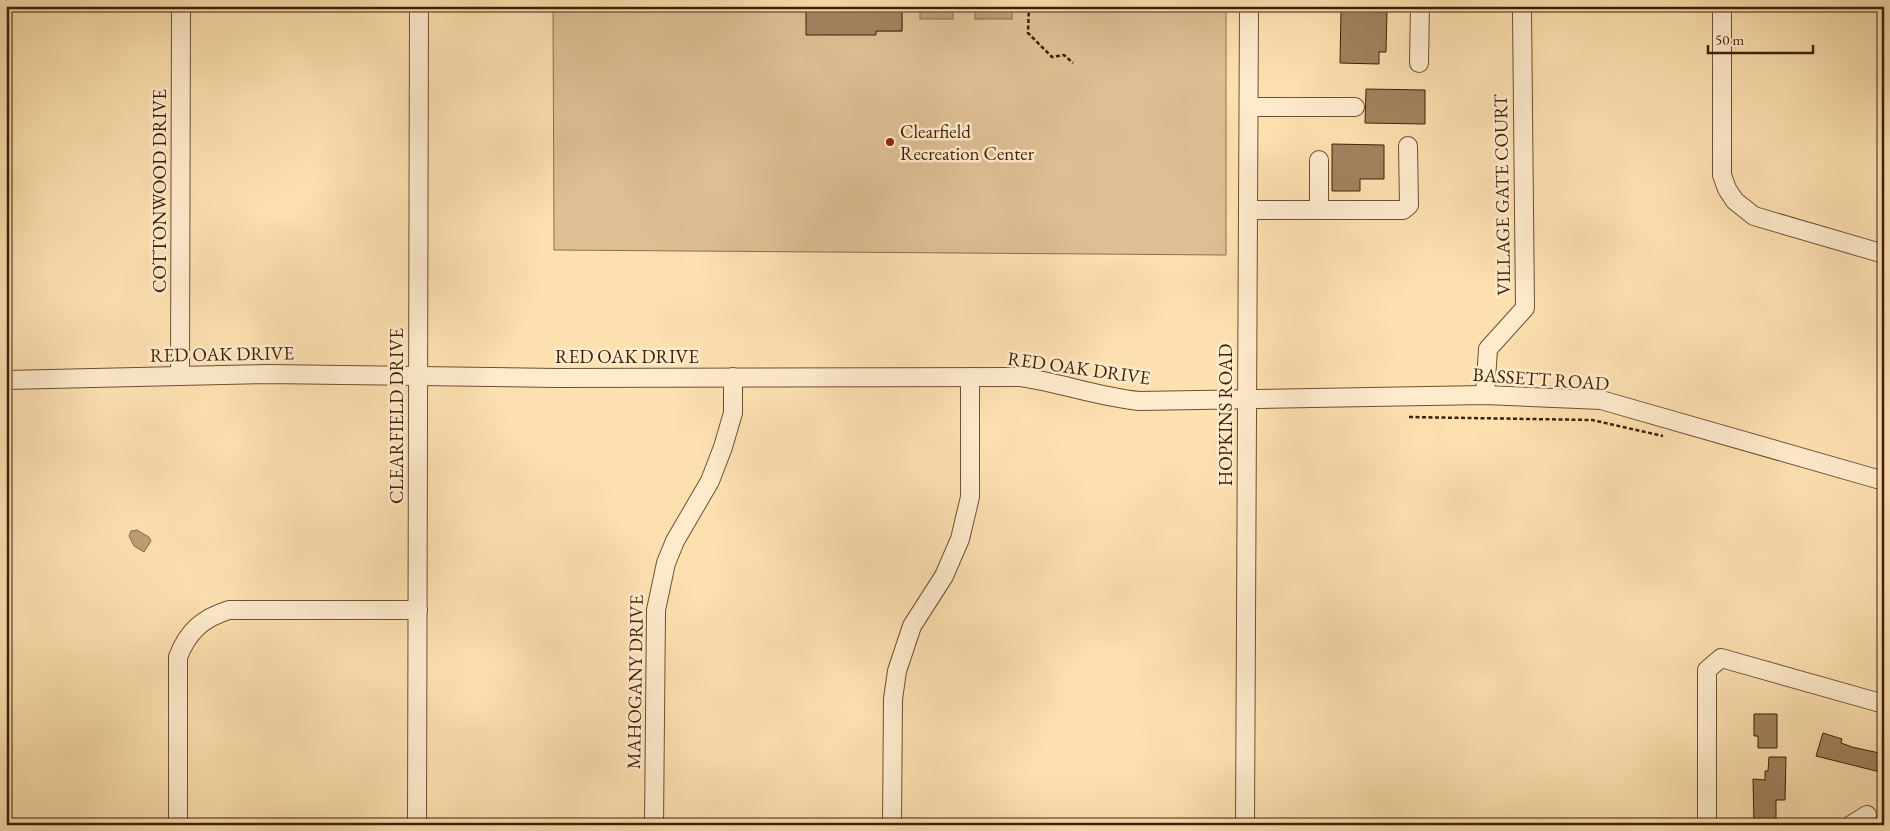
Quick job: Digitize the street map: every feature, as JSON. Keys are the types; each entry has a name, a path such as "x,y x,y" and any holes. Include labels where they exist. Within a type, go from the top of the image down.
{"street":[{"name":"COTTONWOOD DRIVE","path":"180,376 181,6"},
{"name":"CLEARFIELD DRIVE","path":"417,825 419,6"},
{"name":"HOPKINS ROAD","path":"1245,825 1249,6"},
{"path":"1419,63 1420,6"},
{"path":"1722,6 1722,175 1726,189 1735,202 1754,216 1884,254"},
{"name":"VILLAGE GATE COURT","path":"1485,394 1488,349 1525,308 1522,11"},
{"path":"1249,107 1355,107"},
{"path":"1248,210 1402,210 1409,205 1408,146"},
{"path":"1318,160 1319,210"},
{"name":"RED OAK DRIVE","path":"6,380 269,374 970,377 1037,379 1139,401 1246,398"},
{"name":"MAHOGANY DRIVE","path":"654,825 656,610 659,586 675,541 710,481 723,447 732,413 733,377"},
{"path":"892,825 893,699 897,671 912,626 944,576 953,558 962,531 970,497 970,377"},
{"name":"BASSETT ROAD","path":"1246,398 1485,394 1601,400 1884,480"},
{"path":"178,825 178,657 183,644 200,623 213,615 229,610 418,610"},
{"path":"1707,825 1707,670 1721,658 1884,704"},
{"path":"1851,825 1867,815"}],"path":[{"path":"1029,6 1028,33 1052,57 1064,55 1073,63"},
{"path":"1409,417 1592,420 1672,438"}],"shaded area":[{"name":"Clearfield Recreation Center","path":"553,6 760,6 761,11 806,11 876,31 902,31 902,6 1226,6 1226,255 554,250"},
{"path":"920,6 953,6 953,19 920,19"},
{"path":"975,6 1012,6 1012,19 975,19"},
{"path":"137,530 149,537 151,541 144,552 134,546 129,536 131,531"}],"building":[{"path":"806,6 902,6 902,31 876,31 876,35 806,35"},
{"path":"1341,11 1387,12 1386,52 1379,52 1379,64 1340,63"},
{"path":"1366,89 1425,90 1425,124 1365,123"},
{"path":"1332,144 1384,145 1384,179 1360,179 1360,191 1332,191"},
{"path":"1754,714 1777,714 1777,748 1758,748 1758,736 1754,736"},
{"path":"1823,733 1842,739 1841,743 1852,747 1884,754 1884,773 1816,756"},
{"path":"1769,757 1786,757 1785,800 1776,800 1776,825 1754,825 1753,779 1765,780 1765,771 1768,771"}],"place":[{"name":"Clearfield Recreation Center","path":"890,142"}]}
